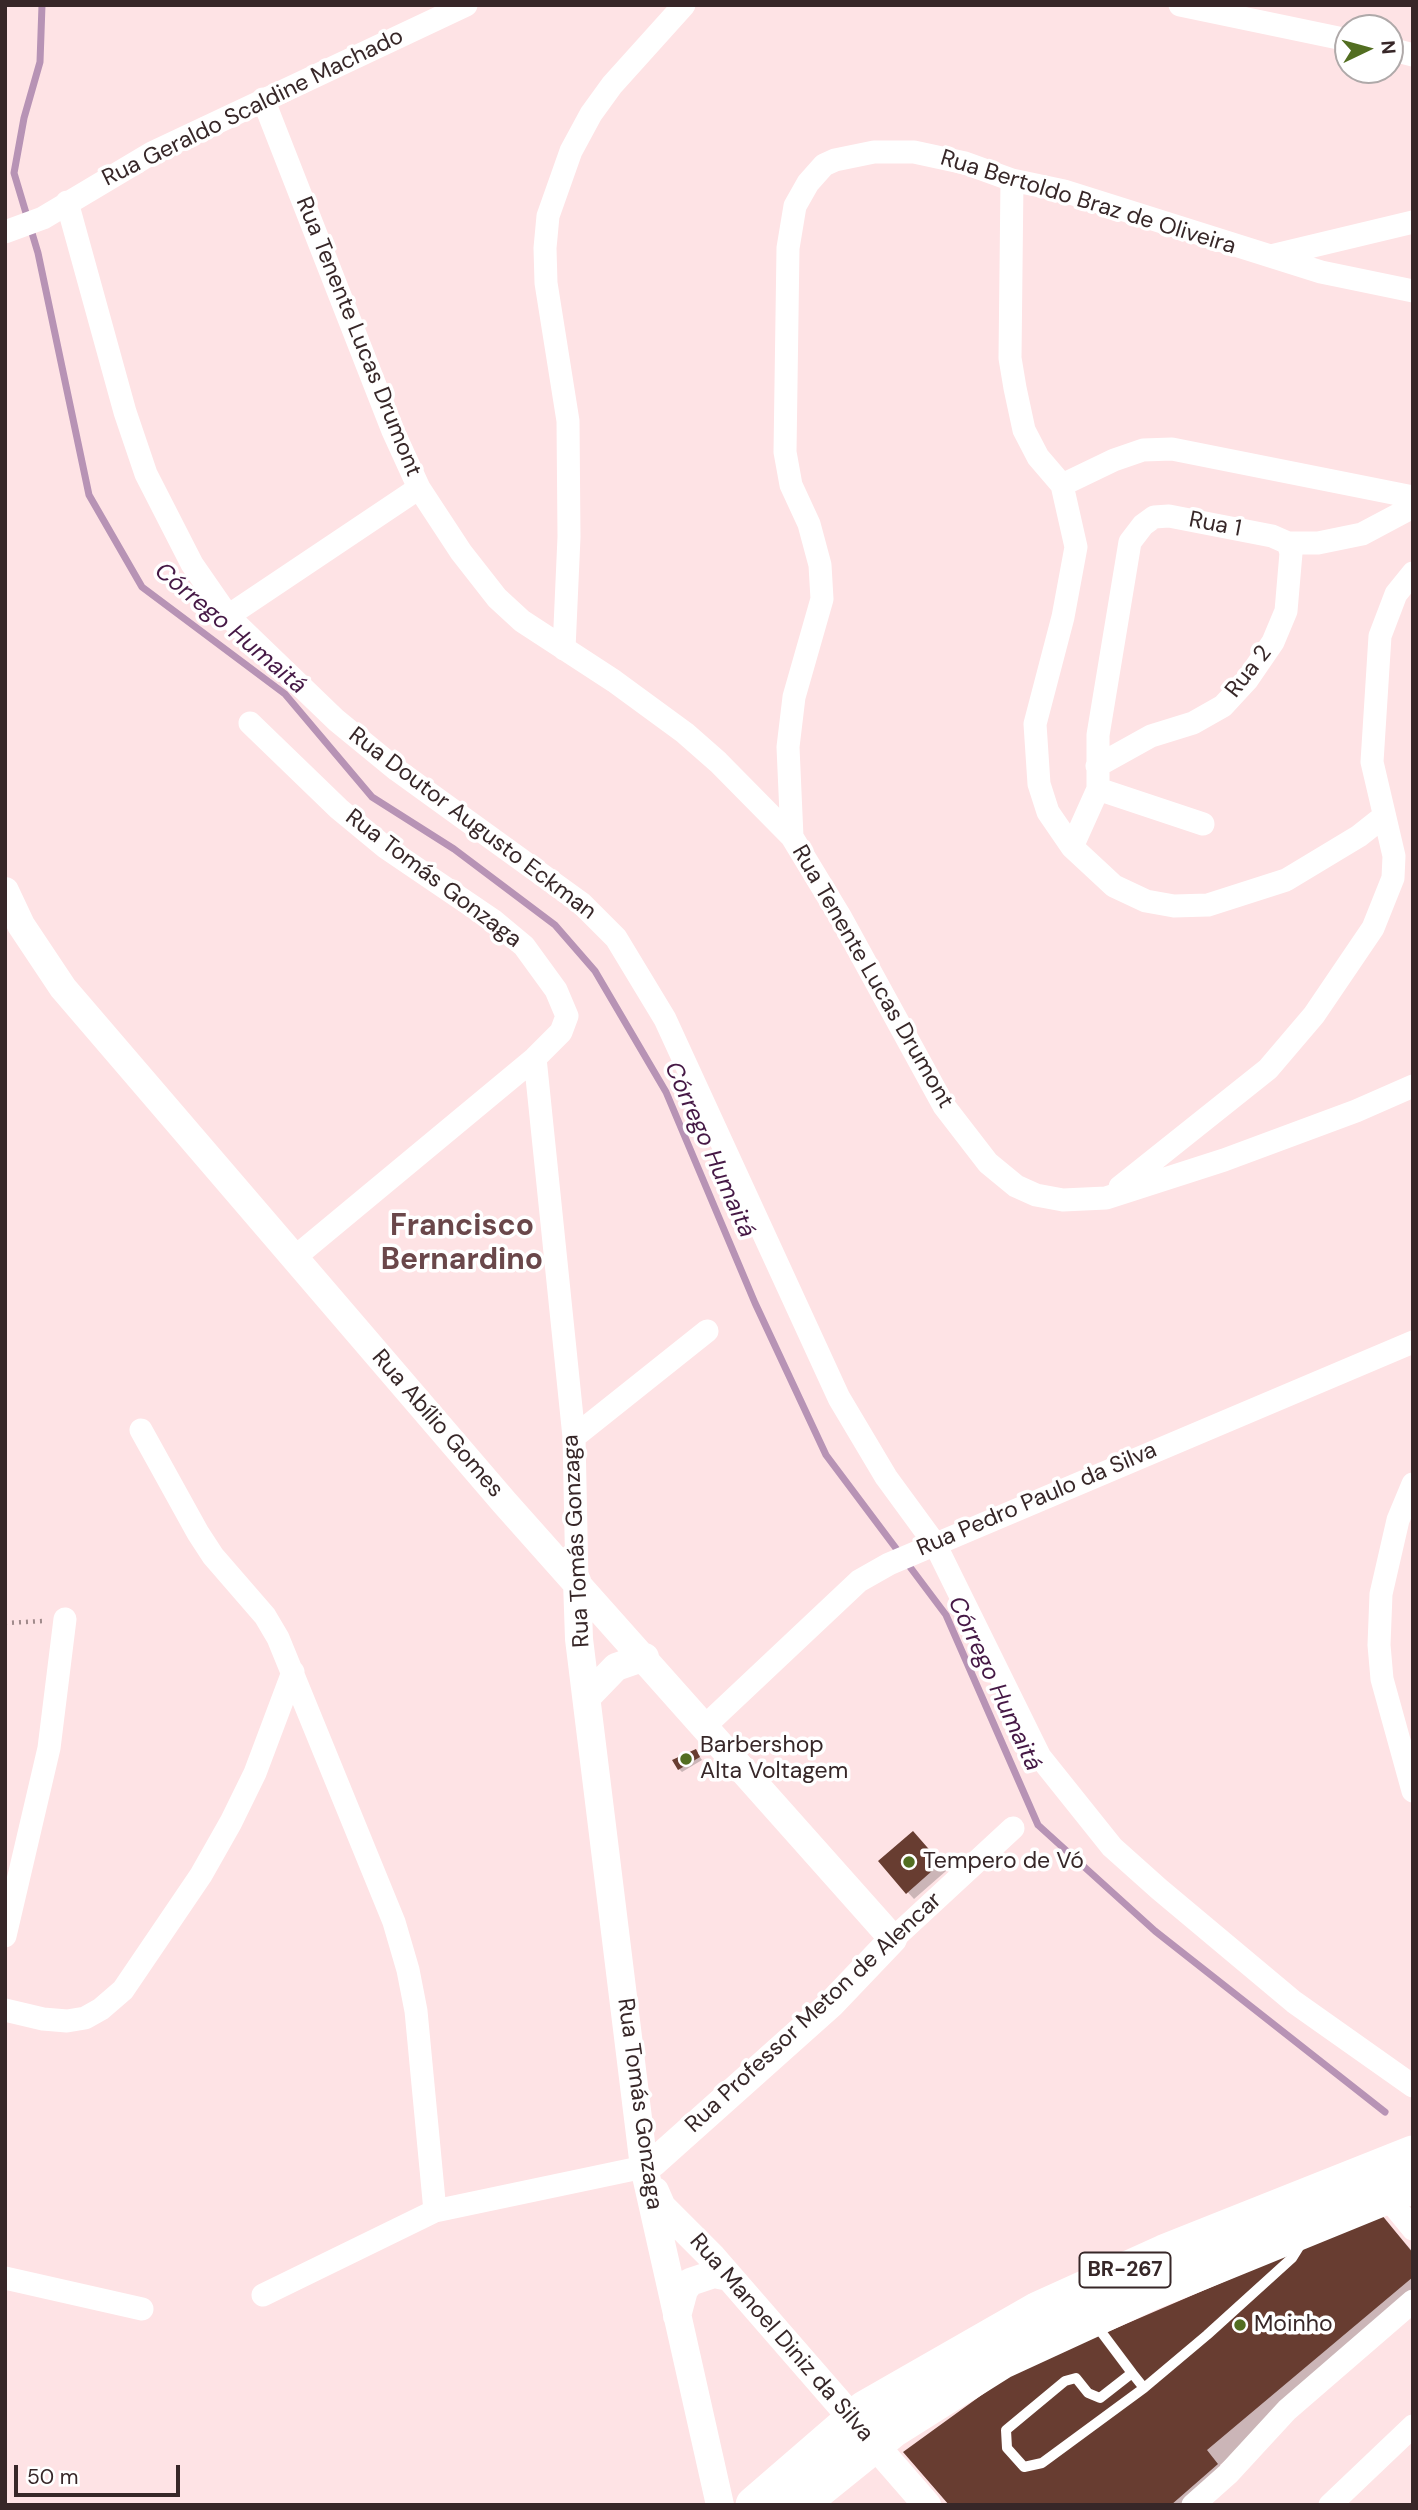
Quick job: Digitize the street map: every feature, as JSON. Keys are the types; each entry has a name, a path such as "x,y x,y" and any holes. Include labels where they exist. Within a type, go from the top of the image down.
{"highway":[{"name":"BR-267","path":"799,2505 863,2430 929,2369 1038,2310 1164,2253 1413,2154"},
{"name":"BR-267","path":"754,2505 863,2430 1001,2361 1091,2318 1400,2190"}],"street":[{"name":"Rua Geraldo Scaldine Machado","path":"13,230 43,218 152,153 466,5"},
{"path":"564,649 569,537 568,421 546,283 548,216 571,151 591,114 612,85 684,5"},
{"path":"1180,5 1334,37"},
{"name":"Rua Tenente Lucas Drumont","path":"263,99 373,383 419,488 461,552 497,598 522,621 685,733 718,762 792,837 846,928 944,1106 988,1163 1016,1186 1036,1195 1063,1200 1106,1198 1224,1160 1356,1111 1413,1086"},
{"name":"Rua Bertoldo Braz de Oliveira","path":"792,837 788,747 794,697 822,599 820,565 809,524 791,485 785,452 788,248 795,206 808,183 824,165 874,152 914,152 965,163 1012,180 1064,191 1321,272 1413,291"},
{"path":"1012,180 1010,358 1024,430 1038,457 1062,485 1076,547 1063,617 1040,696 1034,747 1039,783 1048,812 1072,847 1114,886 1146,901 1174,906 1208,905 1286,880 1349,843 1383,817"},
{"name":"Rua Doutor Augusto Eckman","path":"68,202 121,400 146,474 192,564 228,616 284,672 397,770 555,883 616,938 665,1019 839,1398 886,1476 1040,1757 1112,1847 1158,1889 1294,2002 1413,2086"},
{"path":"1268,257 1413,222"},
{"path":"1062,485 1114,460 1143,450 1172,449 1413,497"},
{"path":"228,616 419,488"},
{"name":"Rua 1","path":"1097,777 1098,735 1130,542 1143,525 1154,517 1170,516 1272,536 1289,543 1318,544 1362,534 1413,507"},
{"name":"Rua 2","path":"1097,777 1152,736 1193,723 1223,706 1247,680 1273,642 1286,611 1291,553 1289,543"},
{"path":"1106,1198 1268,1069 1314,1015 1373,928 1393,878 1394,856 1372,762 1380,636 1396,594 1413,573"},
{"name":"Rua Tomás Gonzaga","path":"250,723 339,809 385,847 494,921 531,954 556,990 567,1016 561,1032 535,1058 573,1437 579,1639 644,2167 720,2505"},
{"path":"1072,847 1097,777 1203,824"},
{"name":"Rua Abílio Gomes","path":"5,891 42,961 293,1258 504,1502 645,1657 893,1939"},
{"path":"293,1258 535,1058"},
{"path":"573,1437 707,1331"},
{"name":"Rua Pedro Paulo da Silva","path":"705,1726 859,1581 889,1564 1413,1342"},
{"path":"141,1430 213,1556 265,1616 293,1672 394,1922 408,1969 416,2011 435,2211"},
{"path":"1413,1484 1398,1520 1381,1594 1379,1645 1382,1679 1413,1791"},
{"path":"5,1936 49,1748 65,1619"},
{"path":"588,1696 616,1667 645,1657"},
{"path":"5,2010 43,2019 76,2019 101,2010 123,1990 201,1875 231,1822 255,1773 293,1672"},
{"name":"Rua Professor Meton de Alencar","path":"644,2167 653,2163 831,2004 893,1939 1013,1828"},
{"path":"263,2295 435,2211 644,2167"},
{"name":"Rua Manoel Diniz da Silva","path":"644,2167 662,2207 729,2277 927,2505"},
{"path":"1400,2190 1413,2229"},
{"path":"677,2316 684,2290 690,2282 714,2274 729,2277"},
{"path":"5,2278 142,2308"},
{"path":"1193,2505 1228,2474 1287,2410 1413,2301"},
{"path":"1331,2505 1413,2426"}],"lane":[{"path":"1132,2373 1100,2398 1088,2393 1076,2378 1065,2381 1006,2430 1007,2448 1024,2467 1042,2463 1144,2388 1292,2259 1302,2242 1304,2228"},
{"path":"1091,2318 1144,2388"}],"path":[{"path":"5,1623 65,1619"}],"building":[{"name":"Barbershop Alta Voltagem","path":"696,1749 700,1757 678,1770 672,1760"},
{"name":"Tempero de Vó","path":"913,1831 941,1863 906,1894 878,1861"},
{"name":"Moinho","path":"1381,2214 1413,2253 1413,2277 1207,2450 1218,2464 1171,2505 949,2505 903,2452 1012,2373"}],"waterway":[{"name":"Córrego Humaitá","path":"42,5 40,62 24,118 14,173 38,253 89,495 142,587 285,694 372,797 454,849 555,925 595,971 666,1092 755,1303 826,1455 946,1615 1038,1825 1155,1931 1385,2112"}],"place":[{"name":"Barbershop Alta Voltagem","path":"686,1759"},
{"name":"Tempero de Vó","path":"909,1862"},
{"name":"Moinho","path":"1240,2325"}],"district":[{"name":"Francisco Bernardino","path":"462,1244"}]}
